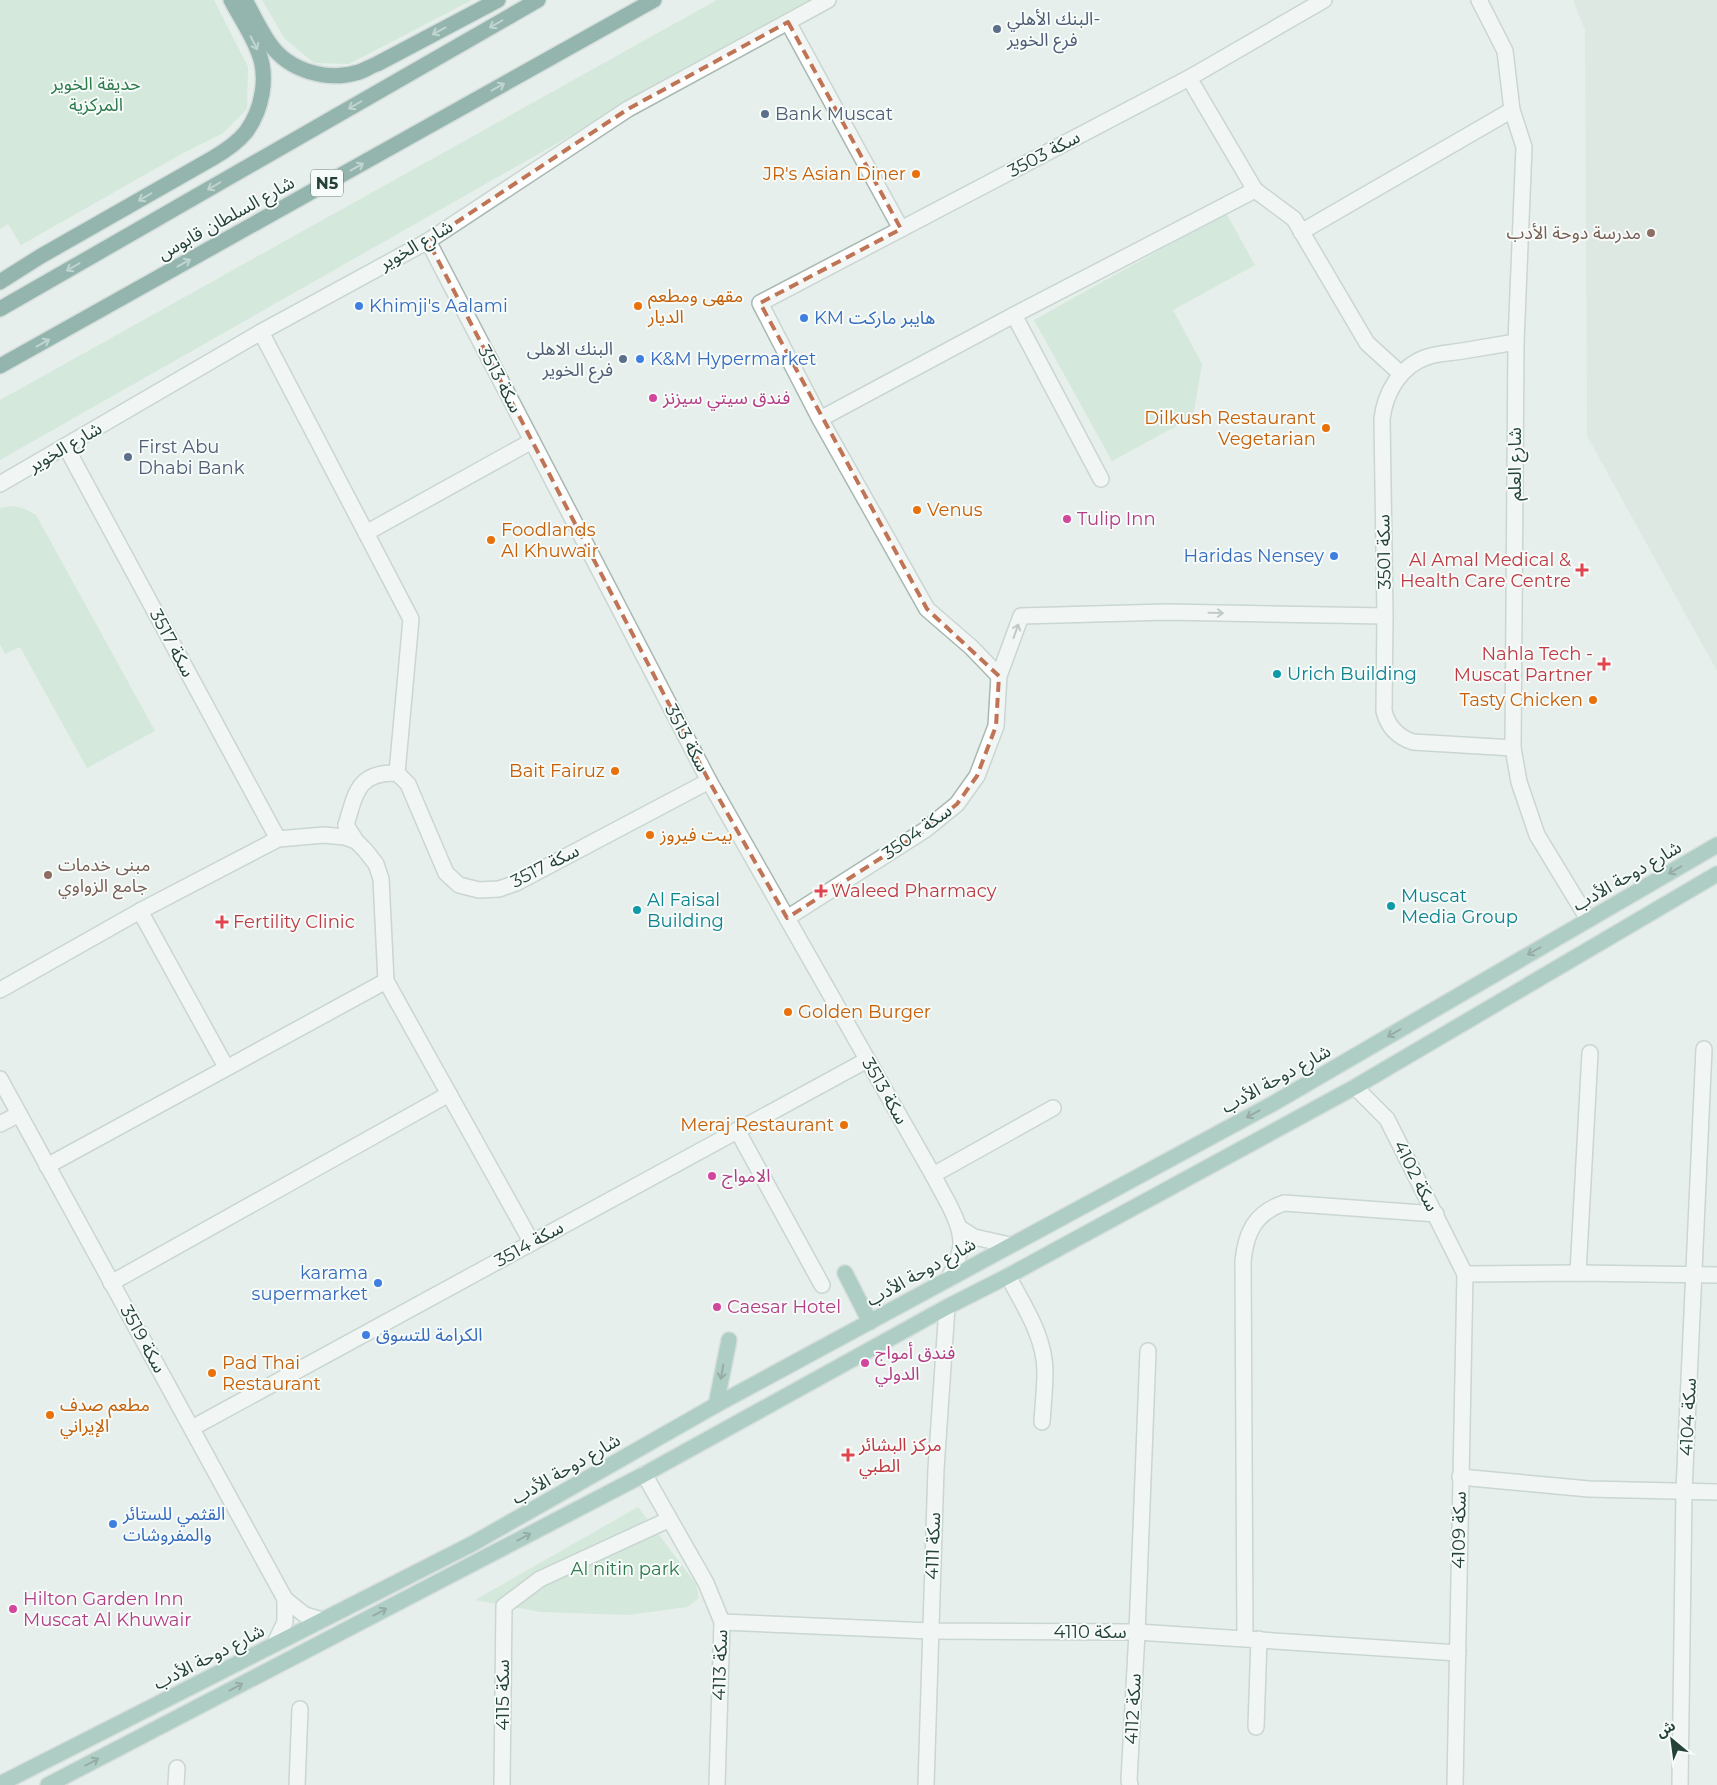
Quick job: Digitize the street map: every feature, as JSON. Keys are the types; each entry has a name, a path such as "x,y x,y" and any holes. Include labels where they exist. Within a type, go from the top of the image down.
{"highway":[{"path":"0,282 231,147 246,132 256,114 262,94 263,73 259,52 231,0"},
{"path":"245,0 271,45 285,59 302,69 320,74 340,76 359,72 377,64 498,0"},
{"name":"شارع السلطان قابوس","path":"0,309 538,0"},
{"name":"شارع السلطان قابوس","path":"0,366 654,0"}],"main road":[{"name":"شارع دوحة الأدب","path":"0,1784 472,1544 716,1406 1274,1103 1717,845"},
{"path":"48,1785 644,1474 947,1307 1008,1276 1355,1087 1717,874"},
{"path":"845,1273 870,1322"},
{"path":"716,1406 729,1340"}],"street":[{"name":"شارع الخوير","path":"0,484 261,332 428,241 628,109 828,0"},
{"name":"سكة 3503","path":"820,419 760,303 1190,78 1324,0"},
{"name":"شارع العلم","path":"1479,0 1505,51 1512,110 1524,147 1516,342 1513,748 1519,782 1536,835 1588,919"},
{"path":"788,22 901,229"},
{"path":"1190,78 1255,190 1294,219 1367,343 1401,374"},
{"path":"1302,232 1512,110"},
{"path":"999,676 971,647 928,609 820,419 1014,315 1255,190"},
{"name":"سكة 3513","path":"428,241 709,781 933,1175 960,1228 961,1246 958,1259 949,1278"},
{"path":"1014,315 1101,479"},
{"path":"261,332 411,619 397,774 384,773 367,779 356,792 346,825 333,836"},
{"name":"سكة 3501","path":"1513,748 1413,742 1405,740 1387,722 1384,711 1385,616 1382,419 1384,404 1390,390 1401,374 1412,364 1427,357 1516,342"},
{"path":"366,533 532,441"},
{"name":"سكة 3517","path":"66,447 278,839"},
{"name":"سكة 3504","path":"787,918 925,830 957,804 977,776 996,726 999,676 1022,616 1167,612 1385,616"},
{"name":"سكة 3517","path":"397,774 408,784 446,873 459,885 479,890 499,889 516,883 709,781"},
{"path":"346,825 356,841 376,864 381,879 386,981 532,1243"},
{"path":"0,990 140,911 278,839 324,835 345,837 356,841"},
{"path":"140,911 226,1067"},
{"path":"46,1166 386,981"},
{"name":"سكة 4104","path":"1680,1785 1684,1491 1695,1275 1710,1088 1704,1049"},
{"path":"1578,1273 1590,1053"},
{"name":"سكة 3514","path":"192,1428 867,1060"},
{"name":"سكة 3519","path":"0,1079 285,1599 305,1615 322,1620"},
{"name":"سكة 4102","path":"1355,1087 1387,1119 1465,1274"},
{"path":"111,1283 449,1094"},
{"path":"933,1175 1053,1108"},
{"path":"0,1124 19,1114"},
{"path":"737,1130 822,1285"},
{"path":"1256,1727 1252,1639 1243,1261 1249,1231 1263,1214 1274,1206 1284,1203 1436,1214"},
{"path":"960,1228 974,1237 1010,1245"},
{"path":"1465,1274 1717,1275"},
{"name":"سكة 4109","path":"1455,1785 1465,1274"},
{"path":"1008,1276 1032,1320 1039,1336 1043,1353 1045,1370 1042,1422"},
{"name":"سكة 4111","path":"926,1785 936,1469 947,1307"},
{"name":"سكة 4112","path":"1130,1785 1148,1351"},
{"name":"سكة 4113","path":"644,1474 668,1520 706,1583 722,1622 717,1785"},
{"path":"1460,1477 1589,1489 1717,1492"},
{"name":"سكة 4115","path":"502,1785 504,1606 540,1579 668,1520"},
{"path":"275,1643 285,1622 285,1599"},
{"name":"سكة 4110","path":"722,1622 930,1631 1137,1632 1458,1653"},
{"path":"297,1785 300,1709"},
{"path":"176,1785 177,1768"}],"highlighted area":[{"path":"788,22 901,229 760,303 927,609 999,676 996,726 977,776 957,804 925,830 787,918 709,781 428,241 628,109"}],"shaded area":[{"name":"مدرسة دوحة الأدب","path":"1573,0 1717,0 1717,671 1587,436 1585,30"}],"green space":[{"name":"حديقة الخوير المركزية","path":"0,0 214,0 248,67 247,109 223,133 183,153 21,245 8,224 0,229"},
{"path":"262,0 472,0 349,64 314,63 285,39"},
{"path":"717,0 809,0 0,460 0,400"},
{"path":"1226,213 1255,265 1173,310 1202,364 1193,417 1112,461 1034,320"},
{"path":"14,506 36,515 155,731 87,768 20,647 5,654 0,644 0,508"},
{"name":"Al nitin park","path":"638,1507 696,1584 699,1598 687,1607 628,1615 541,1612 475,1600"}],"place":[{"name":"البنك الأهلي- فرع الخوير","path":"997,29"},
{"name":"Bank Muscat","path":"765,114"},
{"name":"JR's Asian Diner","path":"916,174"},
{"name":"مدرسة دوحة الأدب","path":"1651,233"},
{"name":"Khimji's Aalami","path":"359,306"},
{"name":"مقهى ومطعم الديار","path":"638,306"},
{"name":"KM هايبر ماركت","path":"804,318"},
{"name":"البنك الاهلى فرع الخوير","path":"623,359"},
{"name":"K&M Hypermarket","path":"640,359"},
{"name":"فندق سيتي سيزنز","path":"653,398"},
{"name":"Dilkush Restaurant Vegetarian","path":"1326,428"},
{"name":"First Abu Dhabi Bank","path":"128,457"},
{"name":"Venus","path":"917,510"},
{"name":"Tulip Inn","path":"1067,519"},
{"name":"Foodlands Al Khuwair","path":"491,540"},
{"name":"Haridas Nensey","path":"1334,556"},
{"name":"Al Amal Medical & Health Care Centre","path":"1582,570"},
{"name":"Nahla Tech - Muscat Partner","path":"1604,664"},
{"name":"Urich Building","path":"1277,674"},
{"name":"Tasty Chicken","path":"1593,700"},
{"name":"Bait Fairuz","path":"615,771"},
{"name":"بيت فيروز","path":"650,835"},
{"name":"مبنى خدمات جامع الزواوي","path":"48,875"},
{"name":"Waleed Pharmacy","path":"821,891"},
{"name":"Muscat Media Group","path":"1391,906"},
{"name":"Al Faisal Building","path":"637,910"},
{"name":"Fertility Clinic","path":"222,922"},
{"name":"Golden Burger","path":"788,1012"},
{"name":"Meraj Restaurant","path":"844,1125"},
{"name":"الامواج","path":"712,1176"},
{"name":"karama supermarket","path":"378,1283"},
{"name":"Caesar Hotel","path":"717,1307"},
{"name":"الكرامة للتسوق","path":"366,1335"},
{"name":"فندق أمواج الدولي","path":"865,1363"},
{"name":"Pad Thai Restaurant","path":"212,1373"},
{"name":"مطعم صدف الإيراني","path":"50,1415"},
{"name":"مركز البشائر الطبي","path":"848,1455"},
{"name":"القثمي للستائر والمفروشات","path":"113,1524"},
{"name":"Hilton Garden Inn Muscat Al Khuwair","path":"13,1609"}]}
